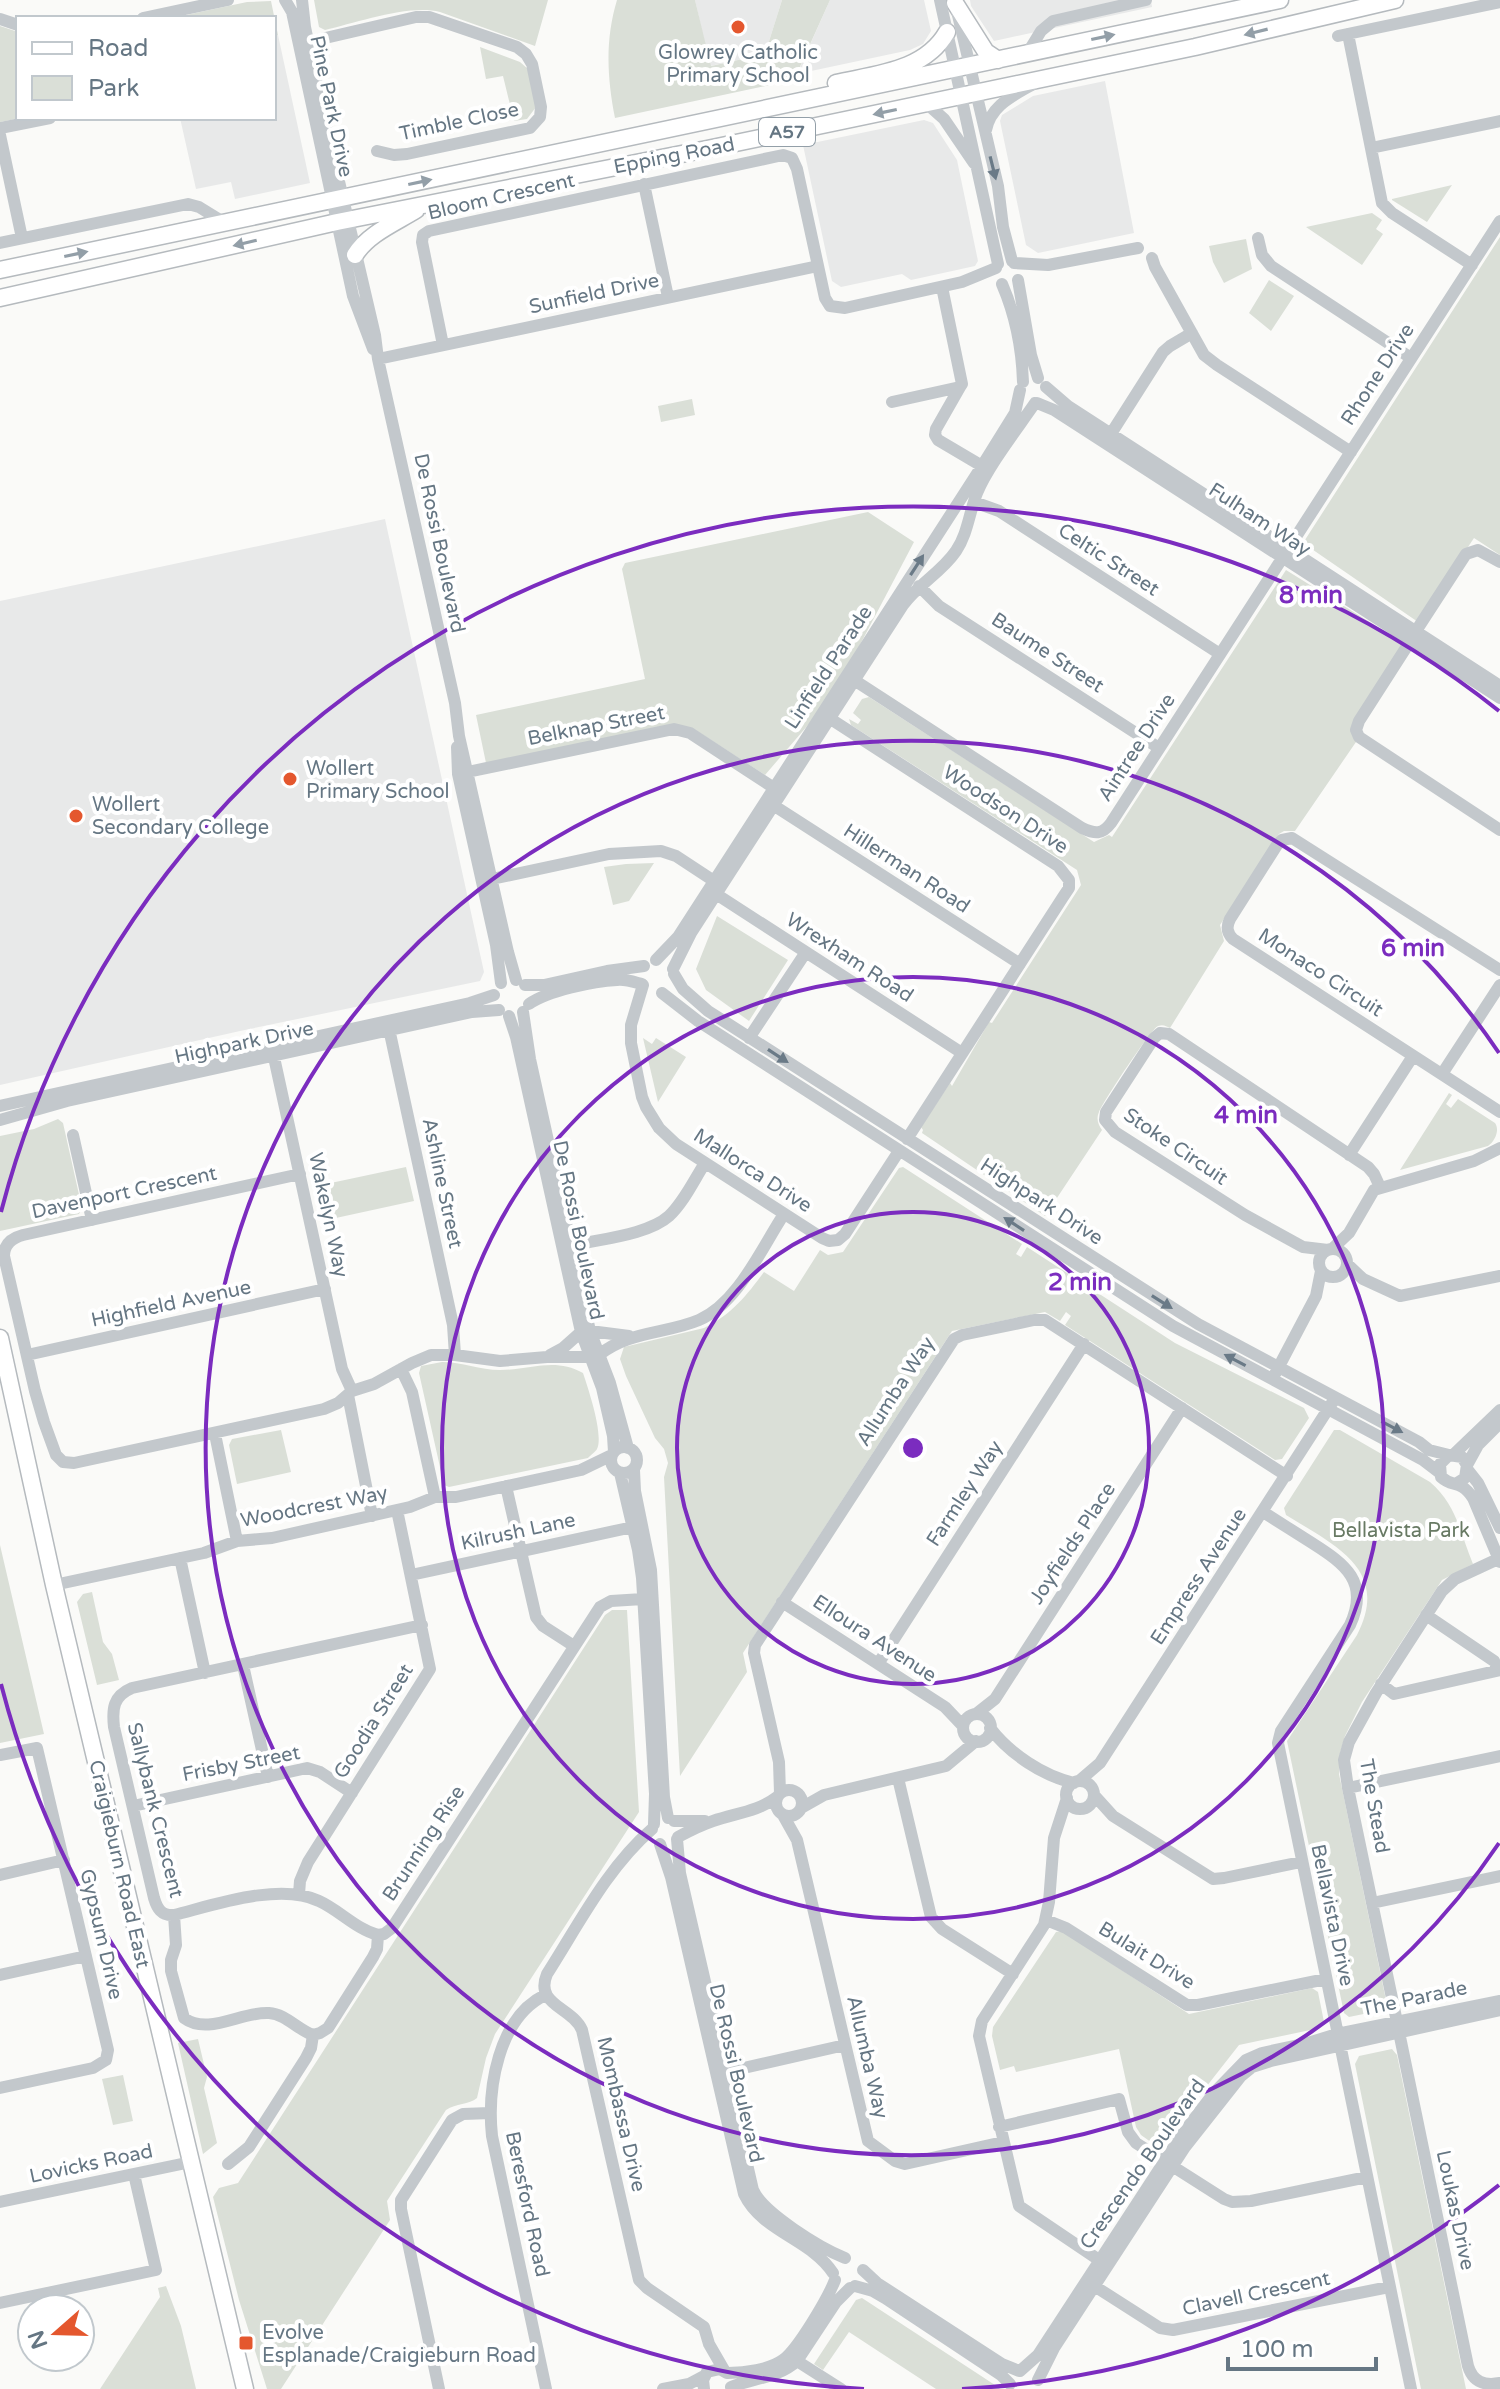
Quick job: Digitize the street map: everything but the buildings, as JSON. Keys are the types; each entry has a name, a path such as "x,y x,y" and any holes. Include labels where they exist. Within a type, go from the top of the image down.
{"main road":[{"name":"Epping Road","path":"0,270 1280,0"},
{"name":"Epping Road","path":"0,298 343,221 1195,47 1395,0"},
{"path":"950,1 986,52 998,60"},
{"path":"697,123 736,105 907,67 940,46 947,32"},
{"path":"355,255 361,246 424,204"},
{"name":"Craigieburn Road East","path":"0,1338 54,1585 245,2389"}],"street":[{"path":"152,16 228,0"},
{"path":"286,0 300,0"},
{"name":"Pine Park Drive","path":"286,0 292,12 343,221"},
{"name":"Pine Park Drive","path":"300,0 338,199"},
{"path":"1027,54 1041,31 1053,21 1146,0"},
{"path":"950,1 947,32 962,67"},
{"path":"950,1 968,94 978,169 1005,264"},
{"path":"1472,265 1386,209 1373,192 1371,148 1343,35 1500,2"},
{"name":"Timble Close","path":"308,42 416,17 429,17 517,47 529,58 541,107 540,117 530,128 447,148 394,155 377,151"},
{"path":"985,134 988,118 994,109 1042,78"},
{"path":"968,94 985,134 998,186 1005,264 995,275 1000,283"},
{"path":"926,103 944,119 978,169"},
{"path":"0,128 40,120"},
{"path":"1371,148 1500,121"},
{"path":"0,135 22,238"},
{"name":"Bloom Crescent","path":"443,345 423,249 425,233 435,228 778,155 792,158 797,169 818,266"},
{"path":"644,184 668,297"},
{"path":"0,243 188,204 225,223"},
{"name":"De Rossi Boulevard","path":"343,221 375,335 455,703 463,772 496,945 498,989"},
{"name":"De Rossi Boulevard","path":"343,221 357,311 378,359"},
{"name":"Rhone Drive","path":"1285,553 1500,221"},
{"path":"1258,238 1262,255 1271,266 1411,358"},
{"path":"818,266 826,302 838,308 962,282 1005,264 1048,265 1138,248"},
{"path":"1152,258 1204,355 1351,452"},
{"path":"1005,264 1019,269 1031,355 1042,383 1043,399 1036,403 1026,401 1022,386 1030,378 1042,383"},
{"path":"962,282 1009,285 1048,265"},
{"name":"Sunfield Drive","path":"378,359 818,266"},
{"name":"Linfield Parade","path":"650,963 678,937 773,805 1015,413 1022,386 1021,350 1010,302 1000,283"},
{"path":"942,287 962,384 935,435 938,440 982,466"},
{"path":"1108,439 1163,352 1192,333"},
{"name":"Fulham Way","path":"1042,383 1108,439"},
{"path":"892,402 960,387"},
{"name":"Linfield Parade","path":"673,972 715,887 774,788 854,680 910,596 941,570 954,554 967,531 981,484 1036,403"},
{"name":"Fulham Way","path":"1036,403 1108,439 1413,636 1500,698"},
{"name":"Celtic Street","path":"974,502 999,511 1220,654"},
{"path":"1500,562 1478,550 1466,554 1356,730 1359,737 1500,830"},
{"name":"Aintree Drive","path":"854,680 1082,828 1100,833 1107,829 1285,553"},
{"name":"Baume Street","path":"919,586 939,606 1159,748"},
{"name":"Fulham Way","path":"1413,636 1500,686"},
{"name":"Woodson Drive","path":"826,716 1058,866 1068,876 1069,888 907,1139"},
{"name":"Belknap Street","path":"463,772 674,729 690,733 774,788"},
{"name":"De Rossi Boulevard","path":"463,772 510,961 521,982"},
{"name":"Hillerman Road","path":"773,805 1020,964"},
{"name":"Monaco Circuit","path":"1500,970 1298,840 1287,838 1277,845 1227,927 1229,935 1500,1112"},
{"name":"Wrexham Road","path":"492,879 609,854 661,851 676,856 806,952 962,1053"},
{"path":"749,1038 806,952"},
{"path":"666,962 673,972 670,988 650,989 621,980 603,982 546,994 526,1008 504,1013 494,1000 498,989 506,981 544,985 650,963 666,962"},
{"path":"650,963 641,975 650,989"},
{"name":"Highpark Drive","path":"673,972 679,985 691,997 749,1038 1198,1324 1429,1450 1451,1455"},
{"path":"521,982 530,994 526,1008"},
{"path":"1442,1074 1500,985"},
{"name":"Highpark Drive","path":"388,1026 470,1003 498,989"},
{"name":"Highpark Drive","path":"650,989 675,1001 698,1021 1173,1326 1423,1460 1440,1473"},
{"name":"Mallorca Drive","path":"650,989 633,1017 631,1043 646,1107 668,1137 705,1163 829,1241 838,1240 845,1234 899,1151"},
{"name":"De Rossi Boulevard","path":"526,1008 526,1039 571,1246 585,1332"},
{"name":"Highpark Drive","path":"0,1106 388,1026 472,1012 504,1013"},
{"name":"De Rossi Boulevard","path":"504,1013 516,1037 585,1332 606,1402 613,1454"},
{"name":"Ashline Street","path":"388,1026 453,1325 455,1355"},
{"name":"Stoke Circuit","path":"1320,1268 1303,1247 1245,1215 1115,1132 1105,1120 1106,1112 1150,1043 1157,1035 1164,1033 1180,1040 1371,1170 1380,1187"},
{"name":"Highpark Drive","path":"0,1120 273,1051"},
{"name":"Wakelyn Way","path":"273,1051 342,1369 350,1393 372,1516"},
{"path":"1349,1155 1413,1056"},
{"path":"73,1135 92,1220"},
{"path":"1316,1296 1321,1257 1349,1233 1370,1194 1380,1187 1474,1161 1500,1148"},
{"path":"1474,1161 1500,1162"},
{"path":"571,1246 658,1223 675,1209 705,1163"},
{"name":"Davenport Crescent","path":"300,1174 18,1236 10,1241 4,1256 35,1391 56,1455 63,1462 74,1463 324,1409 350,1393 431,1355 500,1361 594,1356"},
{"path":"594,1356 615,1343 692,1322 719,1307 736,1289 784,1214"},
{"path":"1272,1380 1316,1296 1344,1272 1349,1233"},
{"name":"Stoke Circuit","path":"1303,1247 1330,1250"},
{"path":"1330,1250 1340,1251 1363,1279"},
{"path":"1320,1268 1328,1276 1363,1279 1393,1294 1406,1296 1500,1276"},
{"name":"Highfield Avenue","path":"27,1355 325,1289"},
{"name":"Allumba Way","path":"787,1793 754,1649 954,1339 1038,1319 1050,1323 1287,1476"},
{"path":"547,1357 585,1332 637,1336"},
{"name":"Farmley Way","path":"878,1664 1084,1344"},
{"name":"De Rossi Boulevard","path":"594,1356 610,1383 628,1448"},
{"path":"401,1369 412,1392 435,1497"},
{"name":"Empress Avenue","path":"1072,1789 1100,1763 1335,1397"},
{"name":"Joyfields Place","path":"968,1721 995,1699 1182,1408"},
{"path":"1499,1561 1467,1489 1444,1480 1440,1473 1442,1460 1500,1410"},
{"path":"1457,1483 1465,1478 1478,1445 1500,1423"},
{"path":"215,1434 237,1541"},
{"path":"659,1844 653,1837 655,1794 641,1563 617,1471 611,1463 613,1454 620,1448 628,1448 637,1455 635,1491 651,1570 664,1797 671,1820 679,1829 677,1838"},
{"name":"Woodcrest Way","path":"581,1470 613,1454"},
{"path":"1451,1455 1462,1457 1500,1528"},
{"name":"Woodcrest Way","path":"54,1585 218,1549 237,1541 272,1538 372,1516 417,1505 435,1497 456,1497 581,1470 617,1471"},
{"path":"617,1471 627,1473 634,1470"},
{"path":"506,1486 536,1617 543,1626 574,1646"},
{"name":"Goodia Street","path":"299,1894 300,1881 308,1862 427,1675 430,1662 397,1510"},
{"name":"Bellavista Drive","path":"1263,1512 1343,1564 1353,1579 1358,1598 1350,1625 1278,1737 1278,1749 1411,2389"},
{"name":"Kilrush Lane","path":"411,1575 633,1527"},
{"path":"180,1558 205,1673 422,1625"},
{"name":"The Stead","path":"1398,2027 1348,1788 1346,1751 1381,1684 1442,1591 1450,1582 1499,1561"},
{"name":"Brunning Rise","path":"228,2164 249,2147 306,2058 313,2035 325,2031 373,1957 378,1935 392,1928 603,1604 643,1599"},
{"name":"Elloura Avenue","path":"782,1602 968,1721"},
{"path":"1381,1684 1394,1694 1499,1670 1494,1661 1426,1615"},
{"path":"243,1665 268,1777"},
{"name":"Sallybank Crescent","path":"205,1673 132,1688 116,1699 113,1712 157,1906 164,1914 174,1915 176,1945 171,1971 180,2010 193,2025 266,2013 281,2016 313,2035"},
{"name":"Joyfields Place","path":"990,1726 995,1699"},
{"path":"968,1721 985,1716 1008,1748 1072,1789"},
{"path":"968,1721 968,1738 1008,1748"},
{"path":"956,1758 968,1721"},
{"path":"629,1852 659,1844 669,1845 712,1821 753,1811 787,1793 824,1795 946,1766 987,1736 990,1726"},
{"name":"Gypsum Drive","path":"0,1755 37,1748 108,2050 106,2060 93,2068 0,2088"},
{"path":"1348,1788 1500,1756"},
{"name":"Empress Avenue","path":"1094,1793 1100,1763"},
{"name":"Frisby Street","path":"133,1806 300,1769 313,1769 352,1793"},
{"path":"898,1778 931,1917 942,1929 1013,1974"},
{"path":"1072,1789 1088,1783 1113,1816"},
{"path":"1072,1789 1072,1806 1113,1816 1213,1879 1301,1862"},
{"path":"1072,1789 1054,1838 1046,1920 979,2030 1019,2206 1104,2263"},
{"path":"787,1793 801,1800 800,1810"},
{"path":"782,1814 776,1805 787,1793"},
{"path":"1058,1829 1091,1803 1094,1793"},
{"path":"753,1811 791,1816 824,1795"},
{"name":"Allumba Way","path":"797,1840 800,1810"},
{"name":"Allumba Way","path":"782,1814 797,1840 866,2138 895,2161 910,2164 1003,2142"},
{"path":"545,1995 543,1983 547,1974 615,1867 653,1826 661,1819 712,1821"},
{"name":"De Rossi Boulevard","path":"677,1838 680,1873 756,2197 774,2214 831,2253 845,2258"},
{"name":"De Rossi Boulevard","path":"659,1844 669,1869 744,2194 758,2215 817,2254 834,2276"},
{"path":"0,1875 64,1860"},
{"path":"1372,1903 1500,1876"},
{"path":"174,1915 285,1892 320,1901 368,1932 378,1935"},
{"name":"Bulait Drive","path":"1046,1920 1066,1928 1187,2005 1326,1979"},
{"path":"0,1975 86,1956"},
{"name":"Beresford Road","path":"545,1995 526,2007 509,2034 497,2066 490,2113 492,2136 546,2389"},
{"name":"Mombassa Drive","path":"545,1995 574,2018 582,2030 639,2280 701,2324 728,2380"},
{"name":"The Parade","path":"1338,2040 1500,2001"},
{"name":"The Parade","path":"1398,2027 1500,2010"},
{"name":"Loukas Drive","path":"1398,2027 1468,2366 1474,2378 1494,2384"},
{"name":"Crescendo Boulevard","path":"1011,2386 1013,2376 1038,2355 1104,2263 1202,2109 1246,2060 1262,2053 1308,2043 1338,2040"},
{"path":"726,2072 845,2045"},
{"path":"999,2127 1119,2099 1131,2137 1224,2199 1240,2202 1367,2177"},
{"path":"439,2389 401,2200 452,2120 463,2114 490,2113"},
{"name":"Lovicks Road","path":"0,2202 191,2162"},
{"path":"0,2303 156,2270 134,2174"},
{"path":"728,2380 786,2358 827,2297 837,2263 845,2258 856,2260 877,2283 1002,2364 1029,2371 1039,2386"},
{"path":"728,2380 779,2373 797,2361 836,2302 863,2278 863,2270"},
{"path":"834,2276 841,2286 873,2291 885,2298 1001,2375 1011,2386"},
{"name":"Crescendo Boulevard","path":"1039,2386 1046,2360 1090,2283"},
{"name":"Clavell Crescent","path":"1090,2283 1160,2328 1173,2330 1389,2287"},
{"path":"705,2379 709,2344"},
{"path":"797,2361 841,2389"},
{"path":"663,2389 705,2379 715,2368 728,2380"}],"shaded area":[{"name":"Glowrey Catholic Primary School","path":"695,0 782,0 765,54 710,66"},
{"path":"830,0 924,0 931,31 923,44 910,50 797,74"},
{"path":"970,0 1151,0 1152,7 994,41"},
{"path":"276,36 310,183 235,199 231,182 196,189 180,120 276,120"},
{"path":"1105,81 1134,233 1038,253 1026,245 1000,121 1002,115 1033,96"},
{"path":"924,120 933,123 957,160 978,261 975,266 911,280 902,274 841,287 832,281 803,145"},
{"name":"Wollert Primary School","path":"385,519 484,972 480,981 0,1085 0,601"}],"green space":[{"path":"314,0 548,0 535,46 427,10 398,12 325,30 319,27"},
{"path":"617,0 695,0 711,66 765,54 782,0 830,0 794,80 615,118 608,59"},
{"path":"271,1 274,16 181,16 247,2"},
{"path":"0,26 16,31 16,119 0,122"},
{"path":"480,47 520,62 528,69 536,107 527,119 514,121 503,76 486,79"},
{"path":"1452,185 1427,222 1392,200 1392,199"},
{"path":"1372,213 1382,220 1376,229 1383,234 1362,265 1306,227"},
{"path":"1500,237 1500,555 1474,538 1418,622 1303,543"},
{"path":"1246,239 1252,269 1224,283 1209,246"},
{"path":"1269,280 1294,296 1271,331 1249,313"},
{"path":"692,399 695,415 661,422 658,406"},
{"path":"868,512 914,542 833,696 765,775 694,729 675,724 486,763 476,715 645,679 622,569 625,563"},
{"path":"1286,570 1405,644 1354,722 1356,742 1295,831 1279,834 1220,925 1224,941 1170,1028 1161,1025 1154,1030 1118,1081 1098,1115 1102,1130 1045,1216 922,1133 921,1127 950,1083 952,1086 989,1022 992,1023 1081,885 1077,870 851,725 849,719 858,724 861,720 853,713 862,699 869,697 1094,842 1109,835 1112,837"},
{"path":"654,863 629,901 613,905 604,867"},
{"path":"717,916 788,960 749,1021 706,990 696,969"},
{"path":"643,1038 652,1044 656,1038 686,1057 658,1102"},
{"path":"1449,1093 1452,1095 1446,1104 1451,1108 1458,1099 1495,1123 1495,1138 1488,1146 1400,1170"},
{"path":"58,1119 63,1123 82,1208 79,1214 0,1231 0,1136 34,1129"},
{"path":"406,1167 414,1201 322,1221 316,1193 327,1190 326,1184"},
{"path":"903,1167 1022,1244 1016,1254 1021,1257 1027,1247 1175,1343 1304,1408 1309,1418 1282,1459 1275,1460 1065,1325 1071,1316 1066,1312 1060,1321 1045,1312 952,1331 743,1653 747,1672 680,1776 664,1477 668,1463 664,1449 655,1438 626,1376 620,1359 624,1347 704,1328 738,1304 764,1272 794,1291 820,1250 828,1255 843,1252 899,1168"},
{"path":"442,1362 500,1370 552,1365 583,1373 597,1423 597,1449 588,1458 449,1487 444,1485 419,1373 421,1366"},
{"path":"281,1430 291,1472 237,1484 229,1445 232,1439"},
{"name":"Bellavista Park","path":"1334,1430 1340,1430 1430,1482 1452,1510 1473,1564 1442,1580 1362,1702 1340,1753 1339,1774 1387,2005 1383,2010 1349,2017 1344,2013 1287,1741 1357,1635 1366,1612 1367,1593 1362,1576 1352,1562 1339,1549 1286,1515 1284,1508"},
{"path":"0,1545 44,1734 0,1743"},
{"path":"92,1592 103,1642 112,1654 119,1680 97,1685 77,1602 83,1594"},
{"path":"612,1610 627,1610 639,1812 495,2034 477,2098 446,2110 387,2201 390,2220 281,2389 267,2389 239,2300 213,2197 219,2188 238,2183 605,1615"},
{"path":"1062,1931 1189,2014 1312,1988 1318,1992 1324,2022 1320,2028 1239,2045 1163,2142 1155,2145 1136,2127 1119,2049 1016,2072 1014,2066 1000,2070 992,2036 993,2027 1056,1932"},
{"path":"198,2039 207,2077 204,2088 217,2143 203,2154 178,2043"},
{"path":"1392,2049 1397,2055 1466,2389 1421,2389 1355,2064 1359,2056"},
{"path":"123,2075 133,2121 113,2125 102,2079"},
{"path":"166,2286 181,2326 196,2389 100,2389 160,2297 158,2288"},
{"path":"862,2298 1000,2389 936,2389 849,2332 823,2370 814,2364 856,2300"}],"place":[{"name":"Glowrey Catholic Primary School","path":"738,27"},
{"name":"Wollert Primary School","path":"290,779"},
{"name":"Wollert Secondary College","path":"76,816"},
{"name":"Evolve Esplanade/Craigieburn Road","path":"246,2343"}]}
